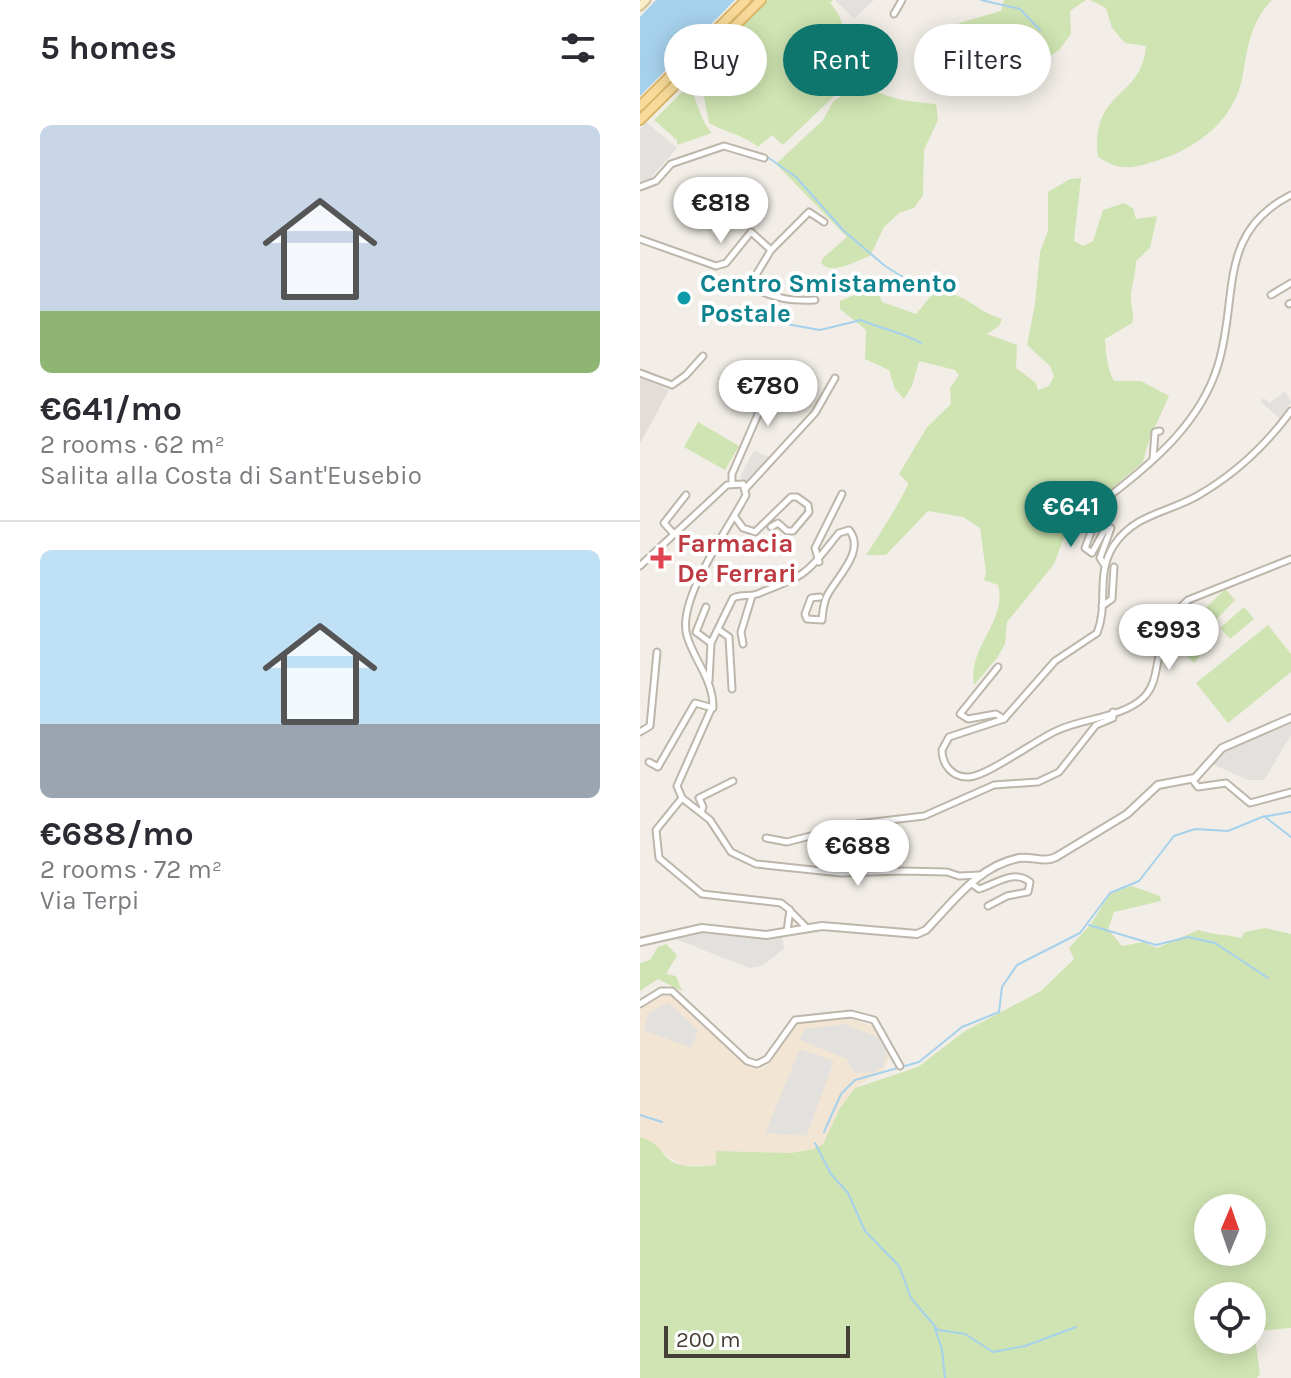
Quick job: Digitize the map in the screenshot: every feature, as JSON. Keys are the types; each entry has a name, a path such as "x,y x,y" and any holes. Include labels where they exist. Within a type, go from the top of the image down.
{"main road":[{"path":"640,6 646,0"},
{"path":"640,106 746,0"},
{"path":"640,120 761,0"}],"street":[{"path":"894,14 902,0"},
{"path":"640,187 656,181 671,164 724,146 764,158"},
{"path":"1085,518 1180,434 1218,367 1240,242 1255,219 1291,195"},
{"path":"815,300 790,301 754,286 753,278 771,250 809,212 824,222"},
{"path":"640,239 716,266 726,263 751,232 771,250"},
{"path":"1271,295 1291,283"},
{"path":"640,373 672,385 703,356"},
{"path":"709,682 688,640 685,620 695,588 735,517 746,495 746,488 815,413 835,378"},
{"path":"732,482 732,474 762,405 760,397 752,391"},
{"path":"1291,411 1260,449 1211,488 1137,521 1114,545 1104,564 1097,633 1055,661 1004,719 986,728 954,734 942,752 946,766 953,773 972,777 1060,729 1133,705 1146,696 1152,684 1163,632 1176,611 1188,600 1291,559"},
{"path":"1153,460 1155,432 1160,431"},
{"path":"640,566 732,482 740,482 746,488"},
{"path":"819,562 816,546 842,494"},
{"path":"673,533 664,523 686,495"},
{"path":"735,517 743,528 755,532 791,497 808,505 809,512 793,531 787,531 776,523 771,527"},
{"path":"1100,507 1085,548 1092,553 1104,531 1111,528 1112,534 1100,560 1104,564"},
{"path":"820,597 811,598 805,614 807,619 822,620 826,598 855,549 851,532 841,531 819,562 792,582 752,596 733,598 711,643 709,682 713,708 678,782 682,798 710,820 731,852 756,864 804,871 981,875"},
{"path":"1102,606 1112,595 1114,567"},
{"path":"743,644 741,632 752,596"},
{"path":"706,607 696,632 711,643"},
{"path":"719,630 729,637 732,689"},
{"path":"640,732 650,727 657,652"},
{"path":"998,667 960,714 968,719 996,714 1004,719"},
{"path":"649,762 658,767 695,703 713,708"},
{"path":"766,838 787,842 857,824 924,816 994,785 1038,782 1059,772 1088,733 1096,725 1113,718 1113,712"},
{"path":"640,942 690,929 766,935 806,927 917,934 926,930 981,875 1021,858 1050,860 1127,814 1158,785 1192,779 1222,748 1291,718"},
{"path":"1192,779 1198,787 1226,783 1250,803 1291,792"},
{"path":"701,812 703,807 699,798 733,781"},
{"path":"682,798 656,830 659,858 702,894 773,900 790,910 806,927"},
{"path":"972,884 982,889 1016,877 1025,878 1031,885 1026,894 1007,896 988,906"},
{"path":"787,931 790,910"},
{"path":"640,1004 661,991 672,991 747,1061 757,1064 767,1059 795,1020 855,1014 878,1024 900,1066"}],"shaded area":[{"path":"835,0 874,0 854,19"},
{"path":"646,122 677,148 650,179 640,183 640,128"},
{"path":"640,377 669,390 640,444"},
{"path":"1285,391 1291,402 1280,419 1260,401 1264,398 1269,403"},
{"path":"754,450 769,457 748,483 740,477"},
{"path":"1291,724 1291,735 1264,780 1248,780 1212,764 1219,754"},
{"path":"699,933 762,939 782,937 784,949 762,966 749,968 678,940 678,936"},
{"path":"661,996 673,996 743,1061 759,1070 769,1064 793,1024 848,1018 875,1027 888,1048 889,1058 884,1070 855,1088 840,1108 823,1144 814,1149 791,1153 717,1151 716,1165 681,1165 640,1137 640,1008"},
{"path":"668,1003 698,1030 691,1048 644,1030 649,1012"},
{"path":"844,1024 881,1038 888,1049 883,1067 874,1072 854,1073 847,1059 800,1040 805,1029"},
{"path":"800,1049 834,1061 809,1129 806,1136 765,1133"}],"green space":[{"path":"767,0 833,0 830,3 842,24 783,24 783,96 834,96 783,145 772,135 758,147 709,123 704,96 767,96 767,24 743,24"},
{"path":"1004,0 1086,0 1070,11 1071,34 1051,55 1051,24 959,24 1001,11"},
{"path":"1090,0 1272,0 1255,25 1239,90 1223,119 1199,140 1171,156 1126,167 1113,165 1098,157 1098,135 1109,106 1136,77 1146,46 1125,43 1112,28 1106,8"},
{"path":"678,96 694,96 712,133 677,145 677,140 654,120"},
{"path":"841,96 889,96 936,104 938,120 924,150 923,195 914,208 899,213 884,227 870,256 837,268 821,263 847,237 776,164 823,120 833,102"},
{"path":"1081,178 1074,241 1083,246 1093,241 1103,210 1124,203 1133,208 1136,219 1157,216 1150,248 1136,261 1131,295 1132,323 1105,339 1108,366 1114,381 1141,381 1169,396 1149,440 1143,462 1102,497 1063,540 1054,564 1007,622 1005,644 997,658 974,685 976,658 993,622 1000,598 998,585 984,580 986,572 980,528 963,517 928,511 886,555 866,555 906,488 908,483 899,474 927,427 951,404 950,388 959,375 955,370 919,361 912,386 904,399 895,389 889,370 865,359 866,330 840,309 840,301 861,292 878,291 882,302 916,314 935,291 957,296 1002,319 999,326 987,334 1017,345 1016,368 1036,383 1038,390 1049,386 1054,376 1050,366 1027,345 1040,252 1048,231 1048,192 1070,179"},
{"path":"698,422 739,446 725,470 684,447"},
{"path":"1225,589 1235,600 1214,622 1203,611"},
{"path":"1244,607 1254,619 1230,639 1220,628"},
{"path":"1191,617 1203,627 1182,652 1171,642"},
{"path":"1268,625 1291,654 1291,672 1228,723 1196,683"},
{"path":"1204,628 1215,638 1194,663 1183,653"},
{"path":"1132,886 1160,896 1161,901 1114,912 1108,929 1122,946 1143,942 1157,948 1198,930 1241,938 1245,932 1265,928 1291,934 1291,1328 1266,1330 1266,1282 1194,1282 1194,1354 1257,1354 1260,1374 1257,1378 640,1378 640,1137 656,1145 675,1163 692,1166 716,1165 716,1151 791,1153 814,1149 823,1144 840,1108 855,1088 918,1067 965,1031 1041,991 1074,959 1069,948 1091,924 1111,892"},
{"path":"666,944 677,955 666,974 676,976 682,991 658,979 640,991 640,963 650,960 658,947"}],"water":[{"path":"656,0 735,0 711,24 664,24 664,72 640,96 640,17"}],"waterway":[{"path":"981,0 1020,9 1034,24"},
{"path":"766,156 796,177 844,231 885,266 929,293"},
{"path":"786,324 820,330 861,320 921,343"},
{"path":"824,1132 841,1094 855,1080 919,1062 962,1027 999,1012 1002,987 1017,965 1080,933 1110,893 1139,881 1174,836 1195,829 1228,831 1262,817 1291,812"},
{"path":"1264,816 1291,837"},
{"path":"1089,925 1156,945 1188,937 1215,943 1268,978"},
{"path":"640,1115 662,1122"},
{"path":"815,1143 831,1174 848,1193 865,1231 899,1266 911,1298 938,1330 965,1334 993,1352 1025,1346 1076,1327"},
{"path":"935,1329 942,1349 945,1378"}],"place":[{"name":"Centro Smistamento Postale","path":"684,298"},
{"name":"Farmacia De Ferrari","path":"661,558"}]}
